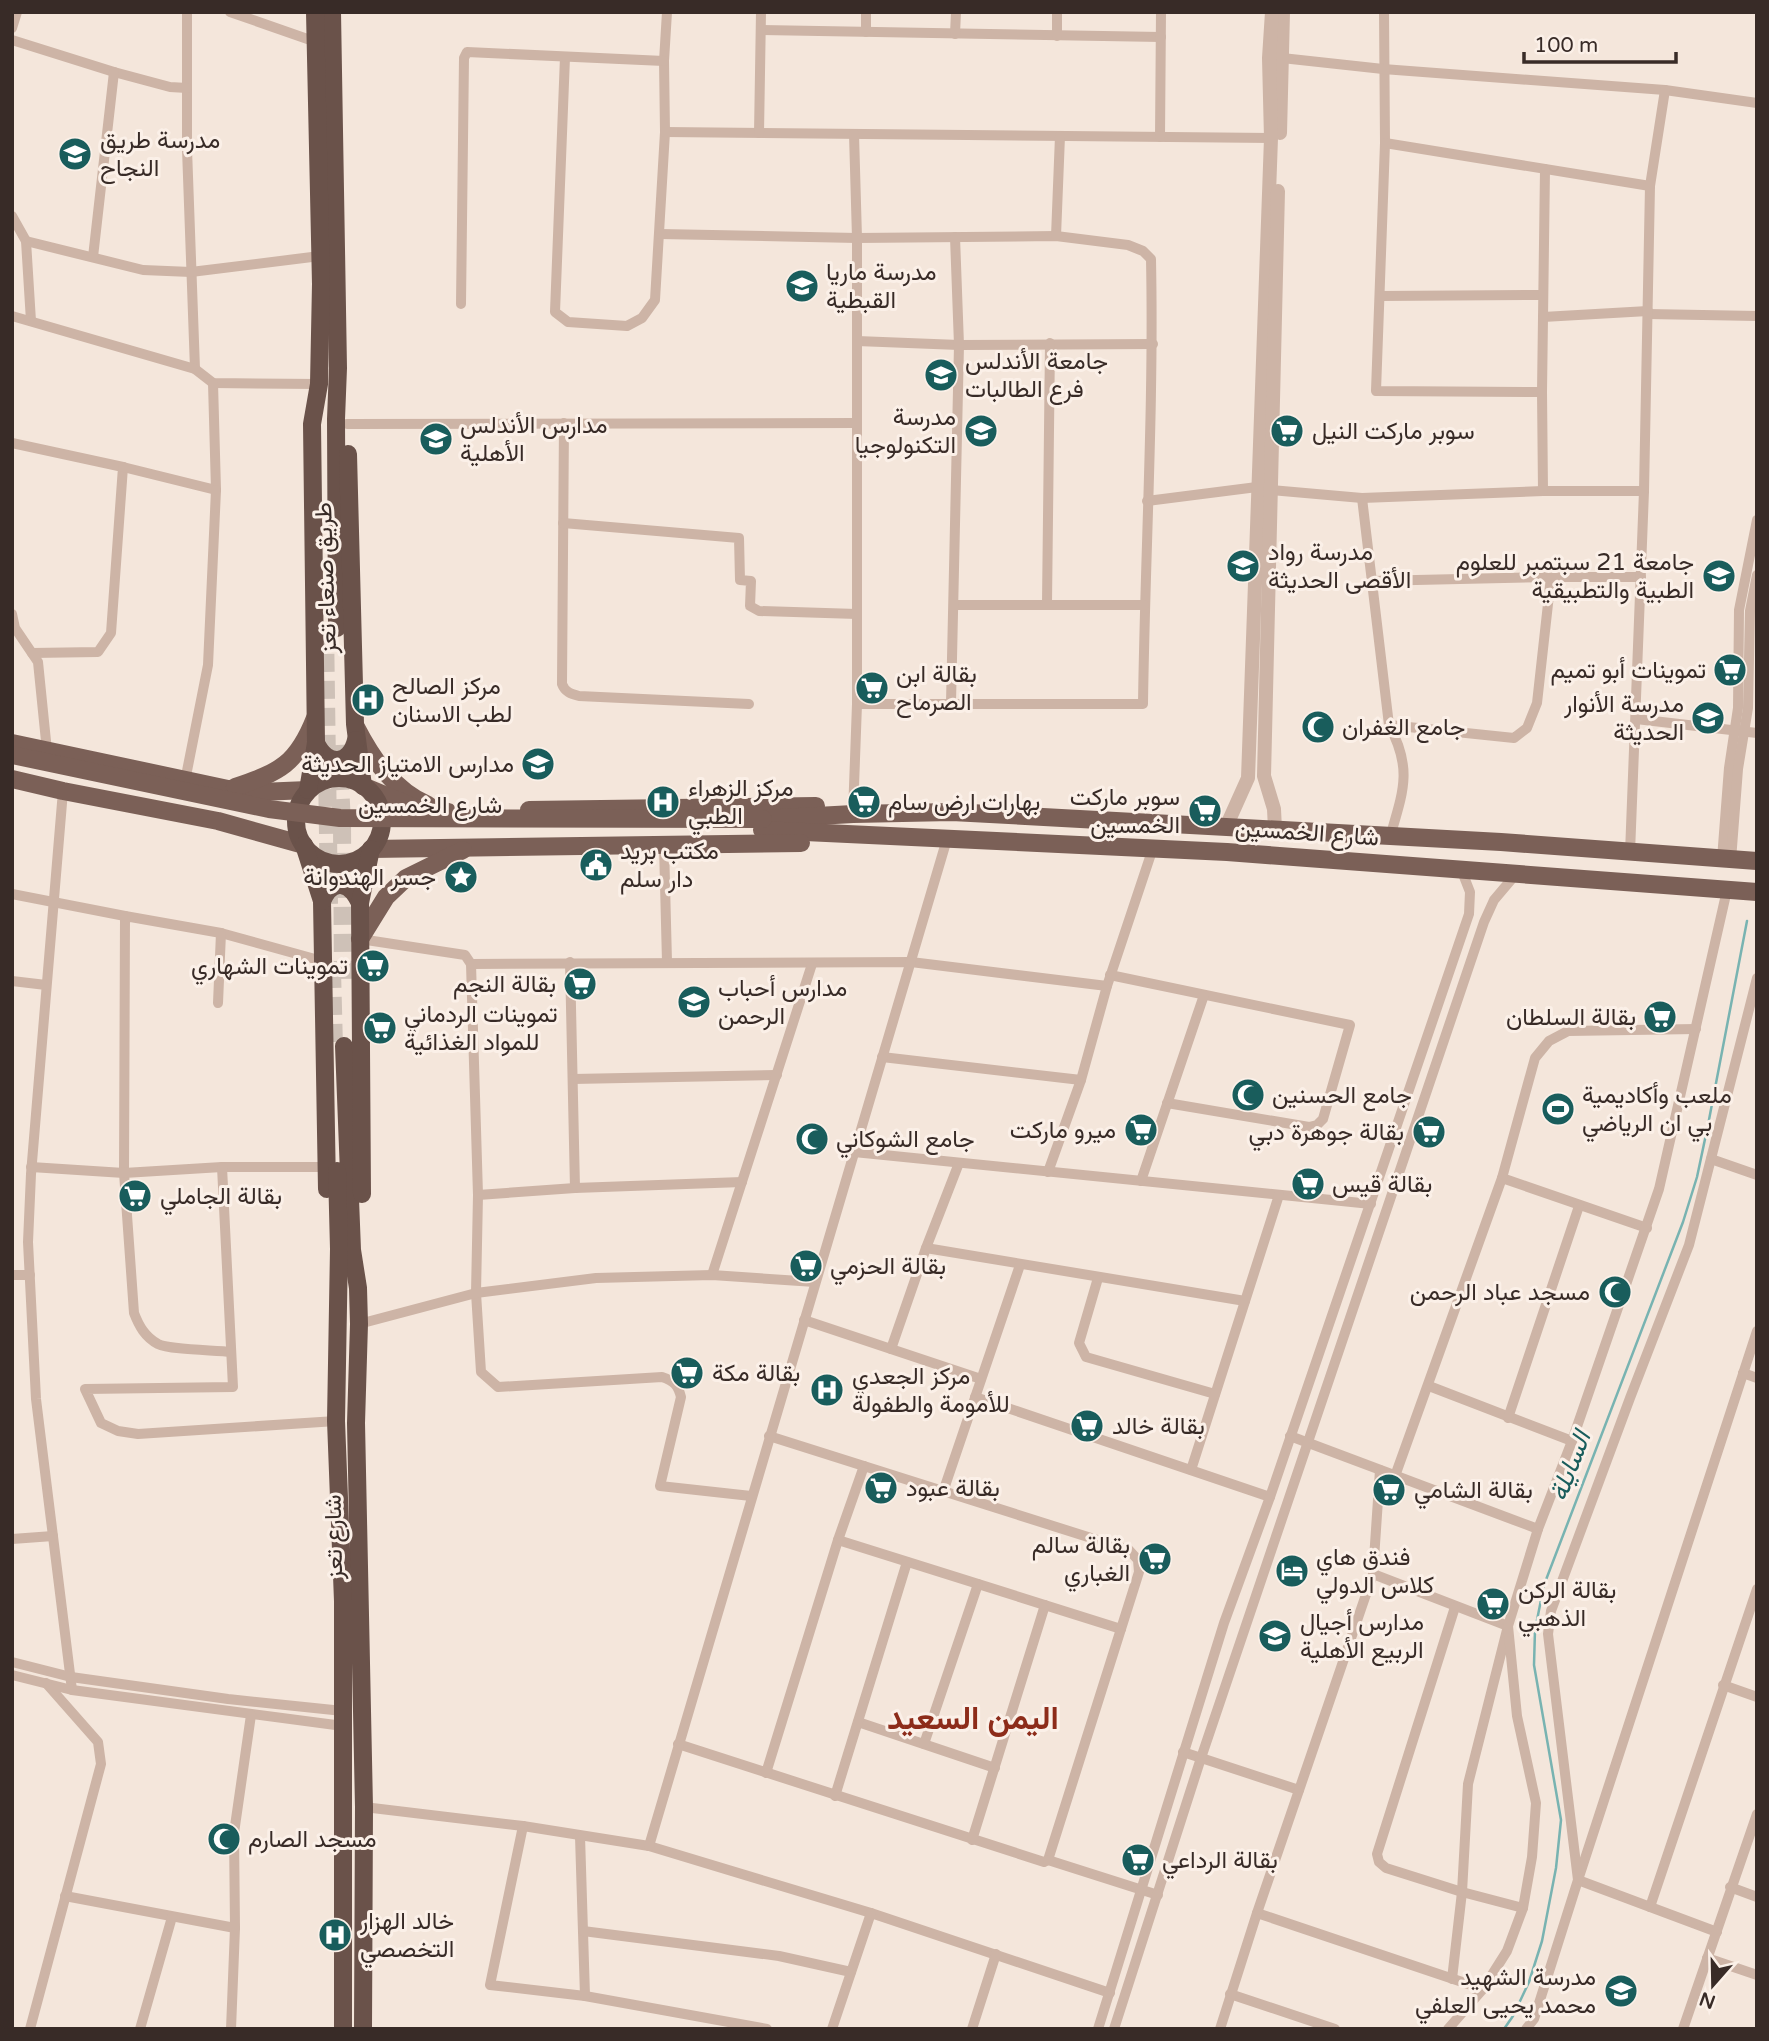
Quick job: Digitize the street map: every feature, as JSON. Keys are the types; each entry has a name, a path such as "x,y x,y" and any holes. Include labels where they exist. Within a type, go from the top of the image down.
{"highway":[{"name":"طريق صنعاء تعز","path":"315,12 338,368 347,424 356,732 363,786"},
{"name":"طريق صنعاء تعز","path":"332,12 327,217 320,256 320,384 326,420 331,627 338,368"},
{"name":"طريق صنعاء تعز","path":"309,790 316,743 317,713 312,424 320,384"},
{"path":"316,743 320,752 328,759 338,760 347,757 354,750 356,732"},
{"path":"304,845 318,858 341,864 356,860 370,849 381,831 382,815 376,800 353,780 337,778 321,781 309,790 299,803 296,818 298,834 322,901 329,1249 338,1286"},
{"path":"358,1288 362,1250 360,903 370,849"},
{"path":"322,901 326,891 335,886 345,886 354,891 360,903"},
{"name":"شارع تعز","path":"343,2029 343,1718 351,1601 359,1324 339,1046 339,1249 335,1421 351,1601 364,1807 363,2029"}],"main road":[{"path":"228,789 270,775 289,762 307,739 317,713"},
{"path":"356,732 383,772 419,801 444,812 435,831 439,841 447,849"},
{"path":"12,743 228,789 260,792 309,790"},
{"name":"شارع الخمسين","path":"12,755 269,809 340,818 763,825 853,835 1227,852 1757,892"},
{"name":"شارع الخمسين","path":"12,766 267,820 340,830 763,825 853,814 953,812 1501,842 1757,861"},
{"path":"12,779 63,792 218,821 304,845"},
{"name":"شارع الخمسين","path":"363,786 416,808 444,812 808,805 853,814"},
{"path":"218,821 230,804 228,789"},
{"path":"1226,827 1227,852"},
{"name":"شارع الخمسين","path":"370,849 807,843 853,835"},
{"path":"360,939 386,897 406,878 466,848"}],"street":[{"path":"12,28 17,12"},
{"path":"187,12 195,369"},
{"path":"230,12 316,42"},
{"path":"565,57 555,312 568,321 627,327 642,318 654,300 665,132 664,61 667,12"},
{"path":"759,133 761,12"},
{"path":"866,12 866,32"},
{"path":"955,34 956,12"},
{"path":"1057,12 1057,36"},
{"path":"1160,137 1161,12"},
{"path":"1226,827 1248,778 1264,488 1275,58 1272,12"},
{"path":"1266,421 1271,138 1275,58 1283,12"},
{"path":"1384,12 1385,143 1376,391 1542,393"},
{"path":"761,30 1161,37"},
{"path":"12,40 114,72 187,89"},
{"path":"461,304 464,58 467,52 664,61"},
{"path":"1275,58 1383,69 1665,90 1757,103"},
{"path":"93,257 114,72"},
{"path":"1630,853 1644,491 1650,186 1665,90"},
{"path":"665,132 1271,138"},
{"path":"853,814 857,704 855,134"},
{"path":"1056,236 1060,136"},
{"path":"1385,143 1650,186"},
{"path":"1543,491 1545,169"},
{"path":"12,216 26,241 31,321"},
{"path":"660,234 857,238 1056,236 1128,245 1143,251 1152,259 1153,344 1143,704 857,704"},
{"path":"951,703 959,345 955,237"},
{"path":"26,241 143,270 191,272 320,256"},
{"path":"1380,296 1543,295"},
{"path":"1543,317 1648,312 1757,316"},
{"path":"12,316 195,369 212,383 320,384"},
{"path":"857,341 959,345 1153,344"},
{"path":"1046,604 1050,343"},
{"path":"185,781 208,665 216,490 212,383"},
{"path":"564,423 564,689 579,696 749,704"},
{"path":"347,424 857,423"},
{"path":"12,443 216,490"},
{"path":"32,653 98,652 111,633 123,467"},
{"path":"1264,488 1264,776 1274,809 1275,829"},
{"path":"1147,501 1264,488 1362,498 1543,491 1644,491"},
{"path":"1362,498 1389,725 1402,748 1404,788 1390,837"},
{"path":"1727,860 1740,731 1740,610 1757,520"},
{"path":"563,523 739,538 740,580 751,581 750,606 759,611 857,614"},
{"path":"1740,731 1748,708 1757,575"},
{"path":"1372,581 1641,576"},
{"path":"1389,725 1514,738 1527,728 1537,703 1551,577"},
{"path":"955,605 1144,606"},
{"path":"12,614 14,629 38,662 47,751"},
{"path":"1636,719 1757,733"},
{"path":"63,792 28,1242 36,1399 72,1690"},
{"path":"649,1846 947,839"},
{"path":"664,845 667,962"},
{"path":"1048,1172 1081,1080 1109,980 1153,848"},
{"path":"1098,2029 1224,1623 1270,1497 1469,914 1470,892 1461,869"},
{"path":"1114,2029 1201,1758 1484,922 1494,900 1516,874"},
{"path":"1452,1979 1462,1892 1468,1783 1508,1626 1538,1529 1572,1441 1659,1189 1727,890"},
{"path":"12,894 221,933 315,959 323,958"},
{"path":"125,916 124,1173 134,1313 139,1326 148,1337 160,1345 231,1352"},
{"path":"218,1003 221,933"},
{"path":"360,939 465,955 471,964 478,1195 476,1293 481,1372 498,1387 662,1377 671,1380 678,1387 681,1397 660,1486 751,1496"},
{"path":"570,962 575,1188"},
{"path":"471,964 911,962 1109,980 1205,995 1350,1025 1323,1119 1317,1125 1309,1127 1167,1103"},
{"path":"712,1275 812,964"},
{"path":"1578,1880 1548,1634 1551,1611 1689,1245 1757,978"},
{"path":"12,981 46,985"},
{"path":"1141,1181 1205,995"},
{"path":"1395,1476 1502,1178 1535,1058 1549,1041 1568,1031 1696,1029"},
{"path":"1743,1031 1757,1033"},
{"path":"882,1057 1081,1080"},
{"path":"573,1079 777,1075"},
{"path":"1405,1102 1422,1108"},
{"path":"854,1152 1371,1204"},
{"path":"1711,1159 1757,1175"},
{"path":"891,1349 959,1163"},
{"path":"32,1167 124,1173 222,1167 326,1167"},
{"path":"222,1167 233,1387 85,1389 101,1423 118,1431 138,1434 335,1421"},
{"path":"1502,1178 1647,1228"},
{"path":"478,1195 575,1188 742,1182"},
{"path":"1191,1470 1279,1195"},
{"path":"1508,1418 1579,1206"},
{"path":"926,1248 1245,1301"},
{"path":"943,1492 1020,1265"},
{"path":"12,1275 30,1275"},
{"path":"359,1324 476,1293 596,1278 712,1275 816,1282"},
{"path":"1098,1278 1079,1343 1086,1357 1215,1394"},
{"path":"804,1320 981,1379"},
{"path":"1526,2029 1534,2024 1578,1880 1757,1332"},
{"path":"1743,1373 1757,1378"},
{"path":"1429,1386 1572,1441"},
{"path":"975,1397 1270,1497"},
{"path":"769,1436 1129,1550 1138,1560 1139,1572 1048,1860"},
{"path":"1290,1436 1538,1529"},
{"path":"766,1773 838,1540 864,1466"},
{"path":"1220,2029 1373,1574 1380,1470"},
{"path":"12,1539 52,1536"},
{"path":"838,1540 1121,1629"},
{"path":"835,1796 907,1562"},
{"path":"1373,1574 1508,1626"},
{"path":"924,1744 978,1584"},
{"path":"1650,1907 1757,1588"},
{"path":"972,1840 1045,1605"},
{"path":"1455,1607 1377,1854 1379,1862 1386,1868 1522,1908"},
{"path":"1448,2029 1483,1989 1507,1951 1522,1908 1532,1857 1536,1802 1517,1716 1508,1626"},
{"path":"12,1662 71,1677 343,1718"},
{"path":"12,1675 72,1690 251,1715 343,1718"},
{"path":"30,2029 101,1764 101,1752 92,1733 46,1684"},
{"path":"1723,1685 1757,1697"},
{"path":"231,2029 234,1833 251,1715"},
{"path":"858,1722 995,1768"},
{"path":"678,1744 972,1840 1044,1862 1048,1860 1158,1895"},
{"path":"1183,1752 1299,1790"},
{"path":"364,1807 523,1826 649,1846 871,1913 1110,1993"},
{"path":"1683,2029 1756,1817"},
{"path":"523,1826 490,1985 585,1996 714,2024 767,2029"},
{"path":"580,1836 585,1996"},
{"path":"1578,1880 1717,1932"},
{"path":"1730,1887 1757,1896"},
{"path":"65,1896 234,1928"},
{"path":"832,2029 871,1913"},
{"path":"1257,1913 1483,1989"},
{"path":"140,2029 172,1917"},
{"path":"583,1931 779,1956 851,1972"},
{"path":"972,2029 996,1954"},
{"path":"1707,1958 1757,1975"},
{"path":"1230,1994 1335,2029"}],"waterway":[{"name":"السايلة","path":"1504,2029 1529,1982 1542,1941 1556,1868 1561,1820 1534,1665 1535,1630 1544,1585 1683,1222 1697,1177 1747,921"}],"tunnel":[{"path":"325,627 329,904"},
{"path":"338,745 342,823 343,986"},
{"path":"332,970 334,1047"}],"place":[{"name":"مدرسة طريق النجاح","path":"75,154"},
{"name":"مدرسة ماريا القبطية","path":"802,286"},
{"name":"جامعة الأندلس فرع الطالبات","path":"941,375"},
{"name":"مدرسة التكنولوجيا","path":"981,431"},
{"name":"سوبر ماركت النيل","path":"1287,431"},
{"name":"مدارس الأندلس الأهلية","path":"436,439"},
{"name":"مدرسة رواد الأقصى الحديثة","path":"1243,566"},
{"name":"جامعة 21 سبتمبر للعلوم الطبية والتطبيقية","path":"1719,576"},
{"name":"تموينات أبو تميم","path":"1730,670"},
{"name":"بقالة ابن الصرماح","path":"872,688"},
{"name":"مركز الصالح لطب الاسنان","path":"368,700"},
{"name":"مدرسة الأنوار الحديثة","path":"1708,718"},
{"name":"جامع الغفران","path":"1318,727"},
{"name":"مدارس الامتياز الحديثة","path":"538,764"},
{"name":"مركز الزهراء الطبي","path":"663,802"},
{"name":"بهارات ارض سام","path":"864,802"},
{"name":"سوبر ماركت الخمسين","path":"1205,811"},
{"name":"مكتب بريد دار سلم","path":"596,865"},
{"name":"جسر الهندوانة","path":"461,877"},
{"name":"تموينات الشهاري","path":"373,966"},
{"name":"بقالة النجم","path":"580,984"},
{"name":"مدارس أحباب الرحمن","path":"694,1002"},
{"name":"بقالة السلطان","path":"1660,1017"},
{"name":"تموينات الردماني للمواد الغذائية","path":"380,1028"},
{"name":"جامع الحسنين","path":"1248,1095"},
{"name":"ملعب وأكاديمية بي ان الرياضي","path":"1558,1109"},
{"name":"ميرو ماركت","path":"1141,1130"},
{"name":"بقالة جوهرة دبي","path":"1429,1132"},
{"name":"جامع الشوكاني","path":"812,1139"},
{"name":"بقالة قيس","path":"1308,1184"},
{"name":"بقالة الجاملي","path":"135,1196"},
{"name":"بقالة الحزمي","path":"806,1266"},
{"name":"مسجد عباد الرحمن","path":"1615,1292"},
{"name":"بقالة مكة","path":"687,1373"},
{"name":"مركز الجعدي للأمومة والطفولة","path":"827,1390"},
{"name":"بقالة خالد","path":"1087,1426"},
{"name":"بقالة عبود","path":"881,1488"},
{"name":"بقالة الشامي","path":"1389,1490"},
{"name":"بقالة سالم الغباري","path":"1155,1559"},
{"name":"فندق هاي كلاس الدولي","path":"1292,1571"},
{"name":"بقالة الركن الذهبي","path":"1493,1604"},
{"name":"مدارس أجيال الربيع الأهلية","path":"1275,1636"},
{"name":"مسجد الصارم","path":"224,1839"},
{"name":"بقالة الرداعي","path":"1138,1860"},
{"name":"خالد الهزار التخصصي","path":"335,1935"},
{"name":"مدرسة الشهيد محمد يحيى العلفي","path":"1621,1991"}],"district":[{"name":"اليمن السعيد","path":"973,1719"}]}
